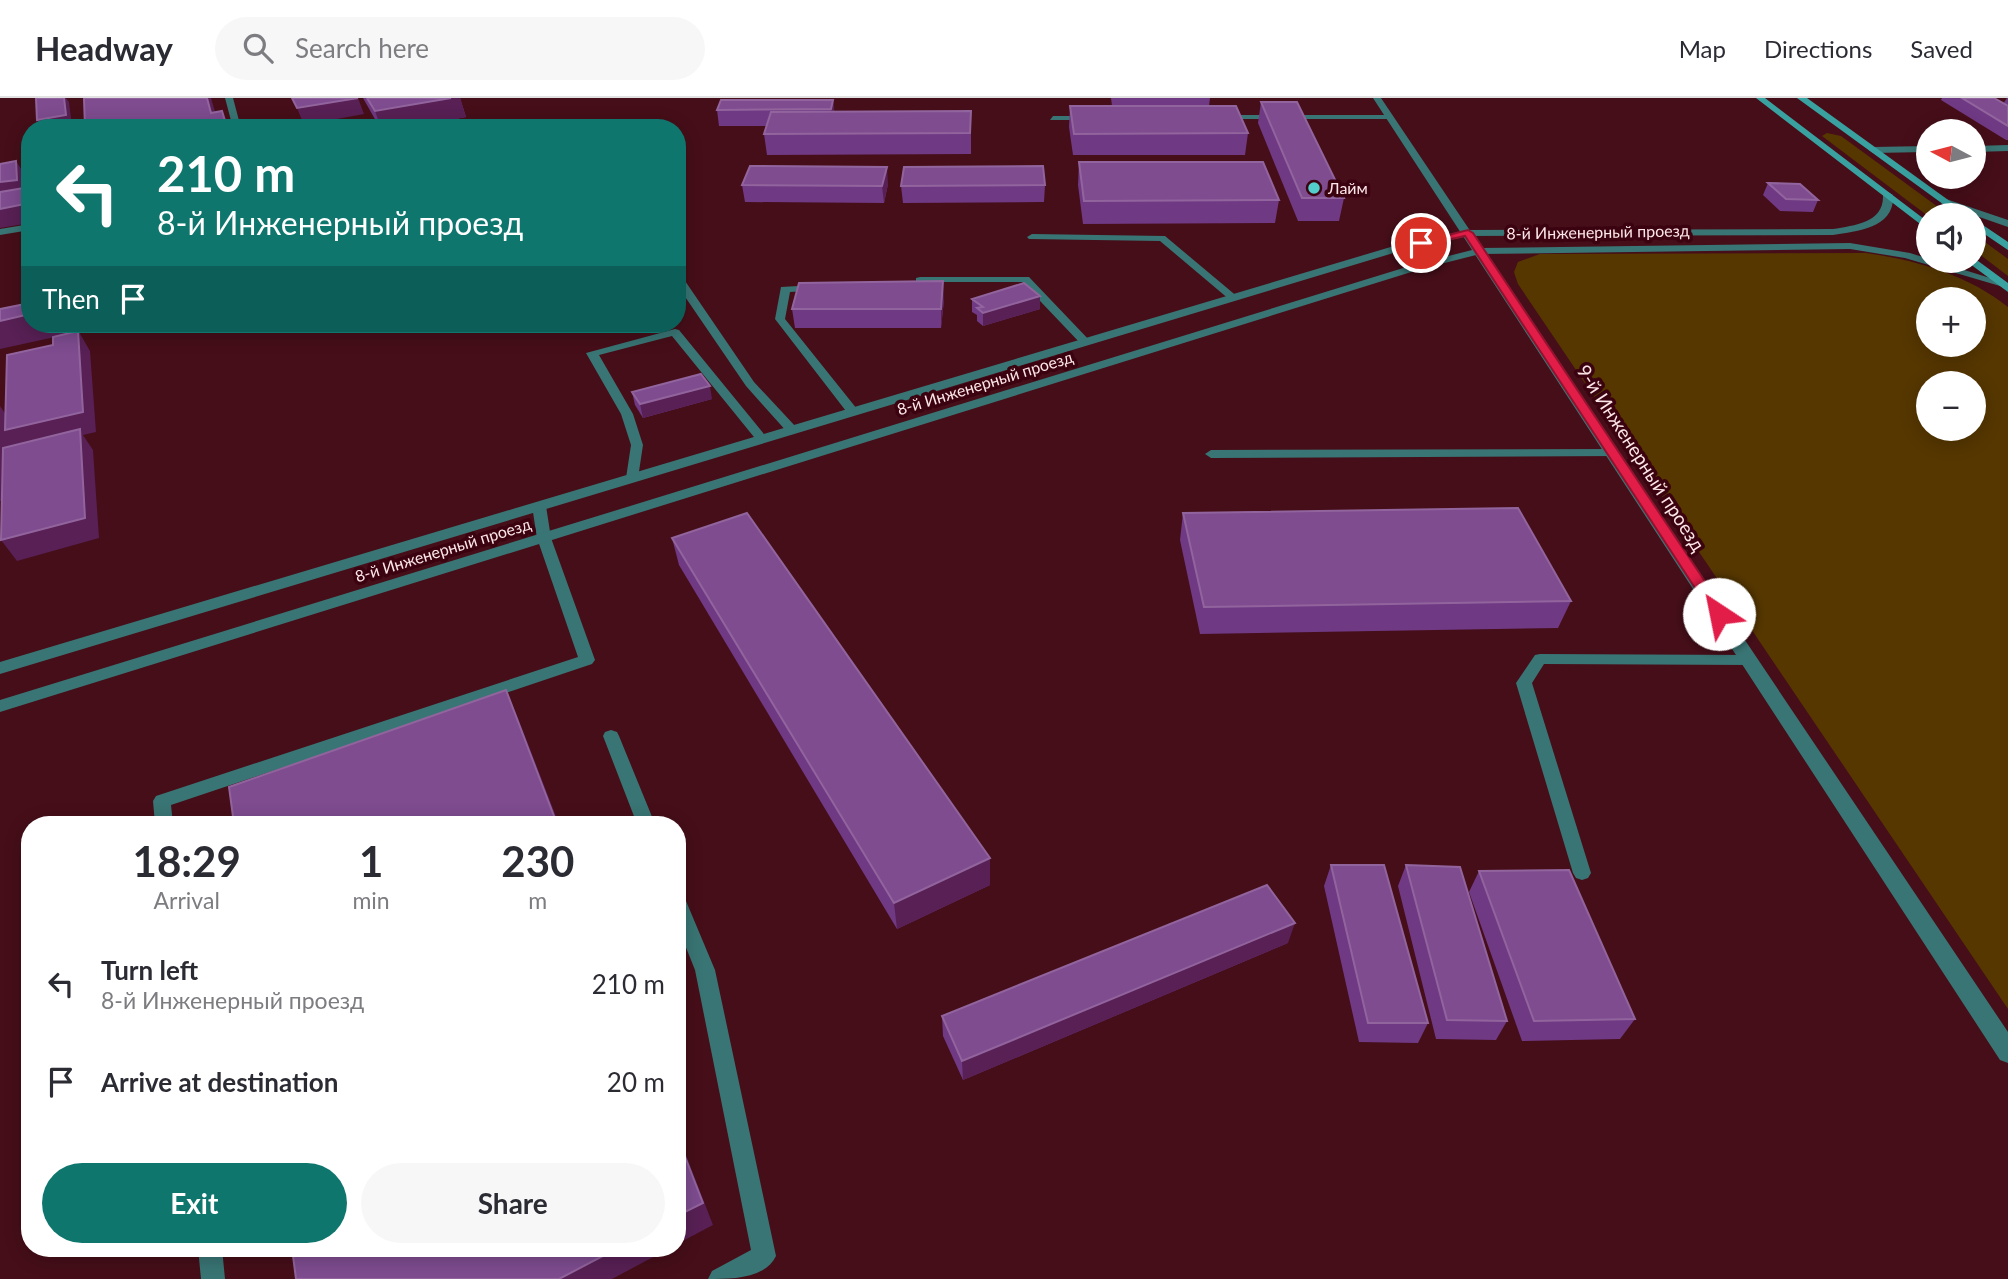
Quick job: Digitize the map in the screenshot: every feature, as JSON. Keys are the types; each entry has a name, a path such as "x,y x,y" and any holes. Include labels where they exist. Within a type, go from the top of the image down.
{"main road":[{"path":"1760,98 1916,217"},
{"path":"1801,98 1946,202"},
{"path":"1794,124 1836,123"},
{"path":"1986,231 2008,247"},
{"path":"1986,272 2004,286"}],"street":[{"name":"9-й Инженерный проезд","path":"1377,98 2008,1052"},
{"name":"8-й Инженерный проезд","path":"0,668 1398,248 1468,233 1833,232 1875,221 1888,212 1888,195"},
{"path":"1946,202 2008,224"},
{"name":"8-й Инженерный проезд","path":"0,706 1417,267 1480,251 1850,246 1906,255 2004,286"}],"lane":[{"path":"229,98 235,119"},
{"path":"1214,117 1389,117"},
{"path":"1053,118 1093,118"},
{"path":"1986,149 2008,148"},
{"path":"1873,150 1916,149"},
{"path":"0,232 21,229"},
{"path":"1032,237 1162,238 1234,298"},
{"path":"920,280 1026,279 1085,342"},
{"path":"823,287 785,289 780,319 853,412"},
{"path":"686,290 750,384 793,430"},
{"path":"632,478 637,444 627,414 592,353 671,333"},
{"path":"676,333 762,439"},
{"path":"1211,454 1613,453"},
{"path":"163,816 162,801 587,660 544,538 539,506"},
{"path":"1582,873 1524,683 1541,659 1749,660"},
{"path":"611,736 643,816"},
{"path":"686,923 705,970 764,1256 720,1279"},
{"path":"211,1257 213,1279"}],"shaded area":[{"path":"1827,133 1841,136 1933,203 1916,203 1916,207 1822,136"},
{"path":"1986,243 2008,259 2008,276 1986,259"},
{"path":"1866,253 1916,263 1916,273 1946,273 1978,287 1916,287 1916,357 1986,357 1986,292 2008,307 2008,1009 1518,284 1514,272 1518,262 1540,254"}],"building":[{"path":"36,98 64,98 66,115 37,119"},
{"path":"84,98 207,98 211,113 222,111 224,119 85,119"},
{"path":"292,98 358,98 297,108"},
{"path":"367,98 451,98 375,111"},
{"path":"1962,98 1994,98 2008,106 2008,126"},
{"path":"721,100 833,100 831,109 717,110"},
{"path":"1261,102 1297,102 1344,198 1302,198"},
{"path":"1070,106 1236,106 1248,133 1074,134"},
{"path":"971,111 970,133 764,134 771,112"},
{"path":"16,161 17,180 0,182 0,164"},
{"path":"1079,162 1263,162 1279,200 1084,201"},
{"path":"750,166 887,167 882,186 742,185"},
{"path":"1043,166 1045,185 901,186 904,167"},
{"path":"1768,183 1800,184 1818,200 1786,199"},
{"path":"21,188 21,205 0,209 0,192"},
{"path":"943,281 941,309 792,309 799,283"},
{"path":"1024,283 1040,296 983,313 977,308 983,307 972,299"},
{"path":"21,305 21,316 0,321 0,309"},
{"path":"78,333 83,412 5,430 7,355 53,345 53,337"},
{"path":"701,374 710,386 640,404 632,392"},
{"path":"80,429 85,518 1,540 3,448"},
{"path":"1518,508 1571,601 1204,607 1183,513"},
{"path":"747,513 990,858 894,903 672,538"},
{"path":"506,690 554,816 233,816 229,787"},
{"path":"1331,865 1384,865 1428,1023 1368,1023"},
{"path":"1406,865 1460,867 1507,1021 1447,1020"},
{"path":"1569,870 1635,1019 1534,1021 1479,871"},
{"path":"1267,885 1295,923 962,1061 942,1016"},
{"path":"686,1159 703,1203 686,1212"},
{"path":"293,1257 601,1257 559,1279 296,1279"}],"place":[{"name":"Лайм","path":"1314,188"}],"route":[{"path":"1421,243 1468,233 1719,614"}]}
